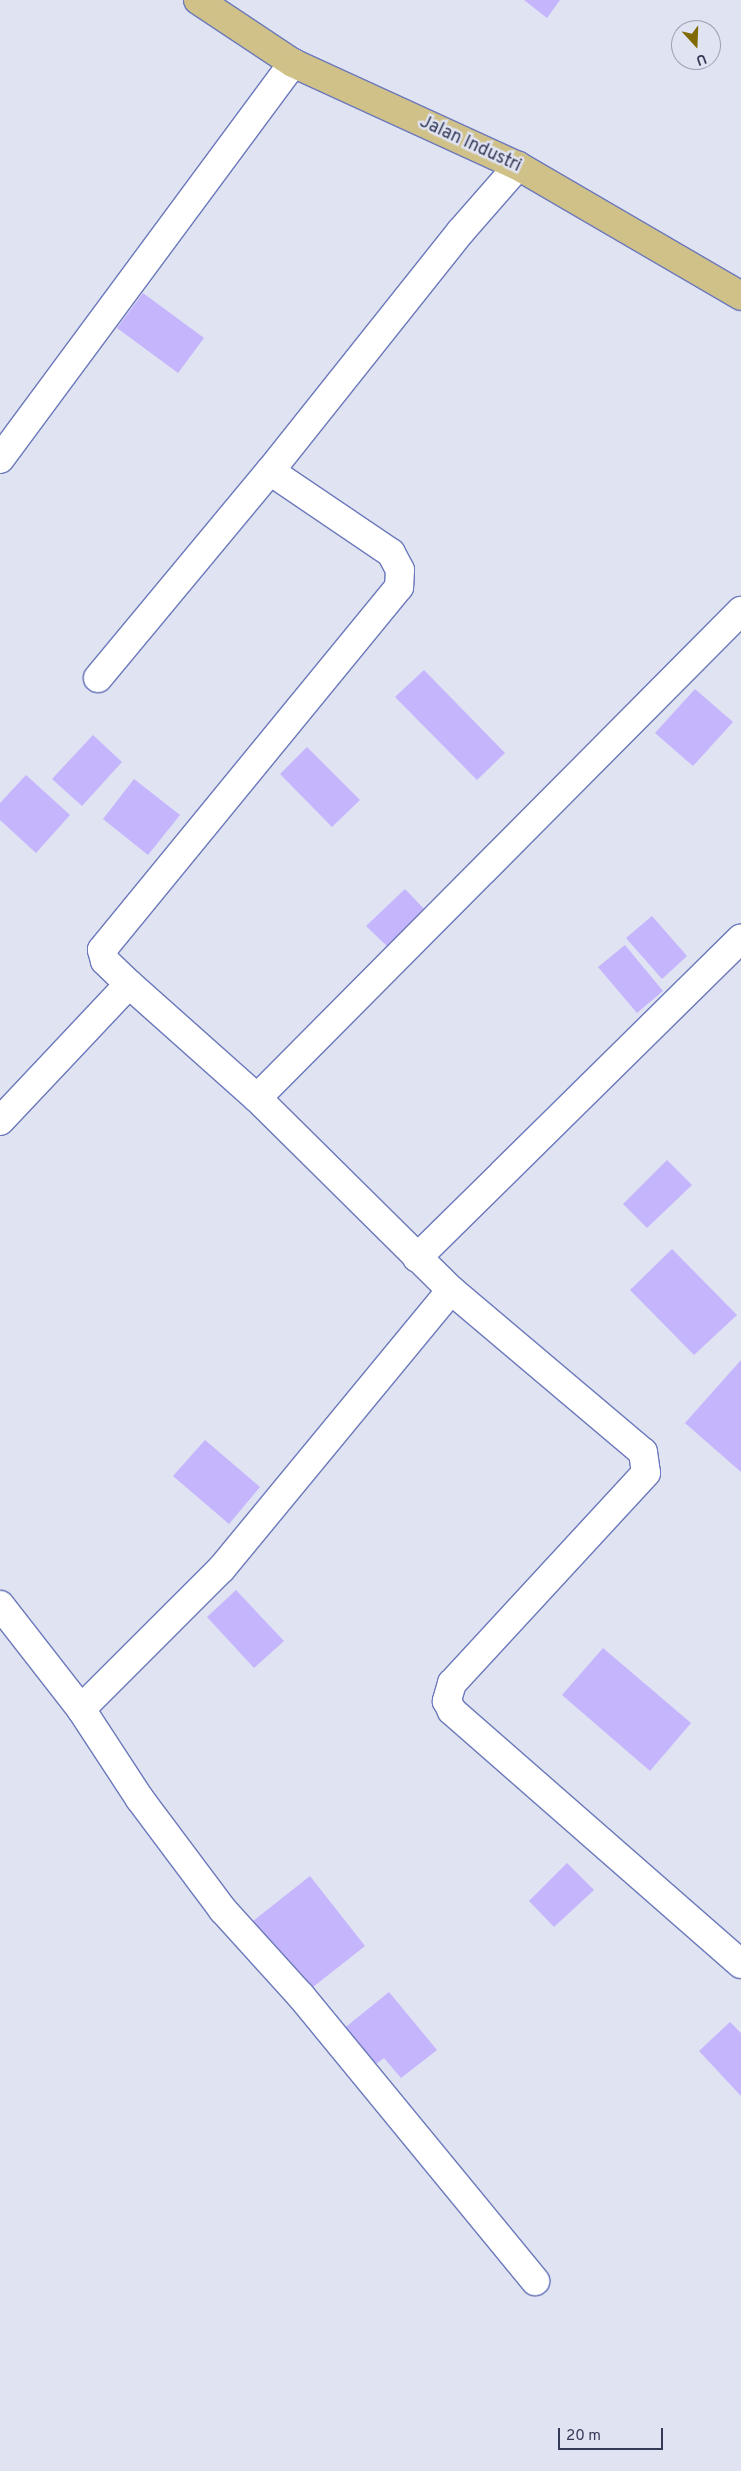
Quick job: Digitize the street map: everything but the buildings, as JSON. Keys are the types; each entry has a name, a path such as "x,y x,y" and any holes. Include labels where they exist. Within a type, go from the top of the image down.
{"main road":[{"name":"Jalan Industri","path":"198,0 293,64 518,166 741,296"}],"street":[{"path":"0,459 293,64"},
{"path":"98,678 270,471 461,231 518,166"},
{"path":"270,471 391,553 402,580 105,944 105,961 257,1098 451,1290 643,1452 646,1473 452,1683 447,1701 452,1711 741,1964"},
{"path":"257,1098 741,611"},
{"path":"417,1258 741,940"},
{"path":"0,1121 129,984"},
{"path":"81,1709 222,1568 451,1290"},
{"path":"0,1605 81,1709 140,1799 224,1910 301,1996 536,2281"}]}
